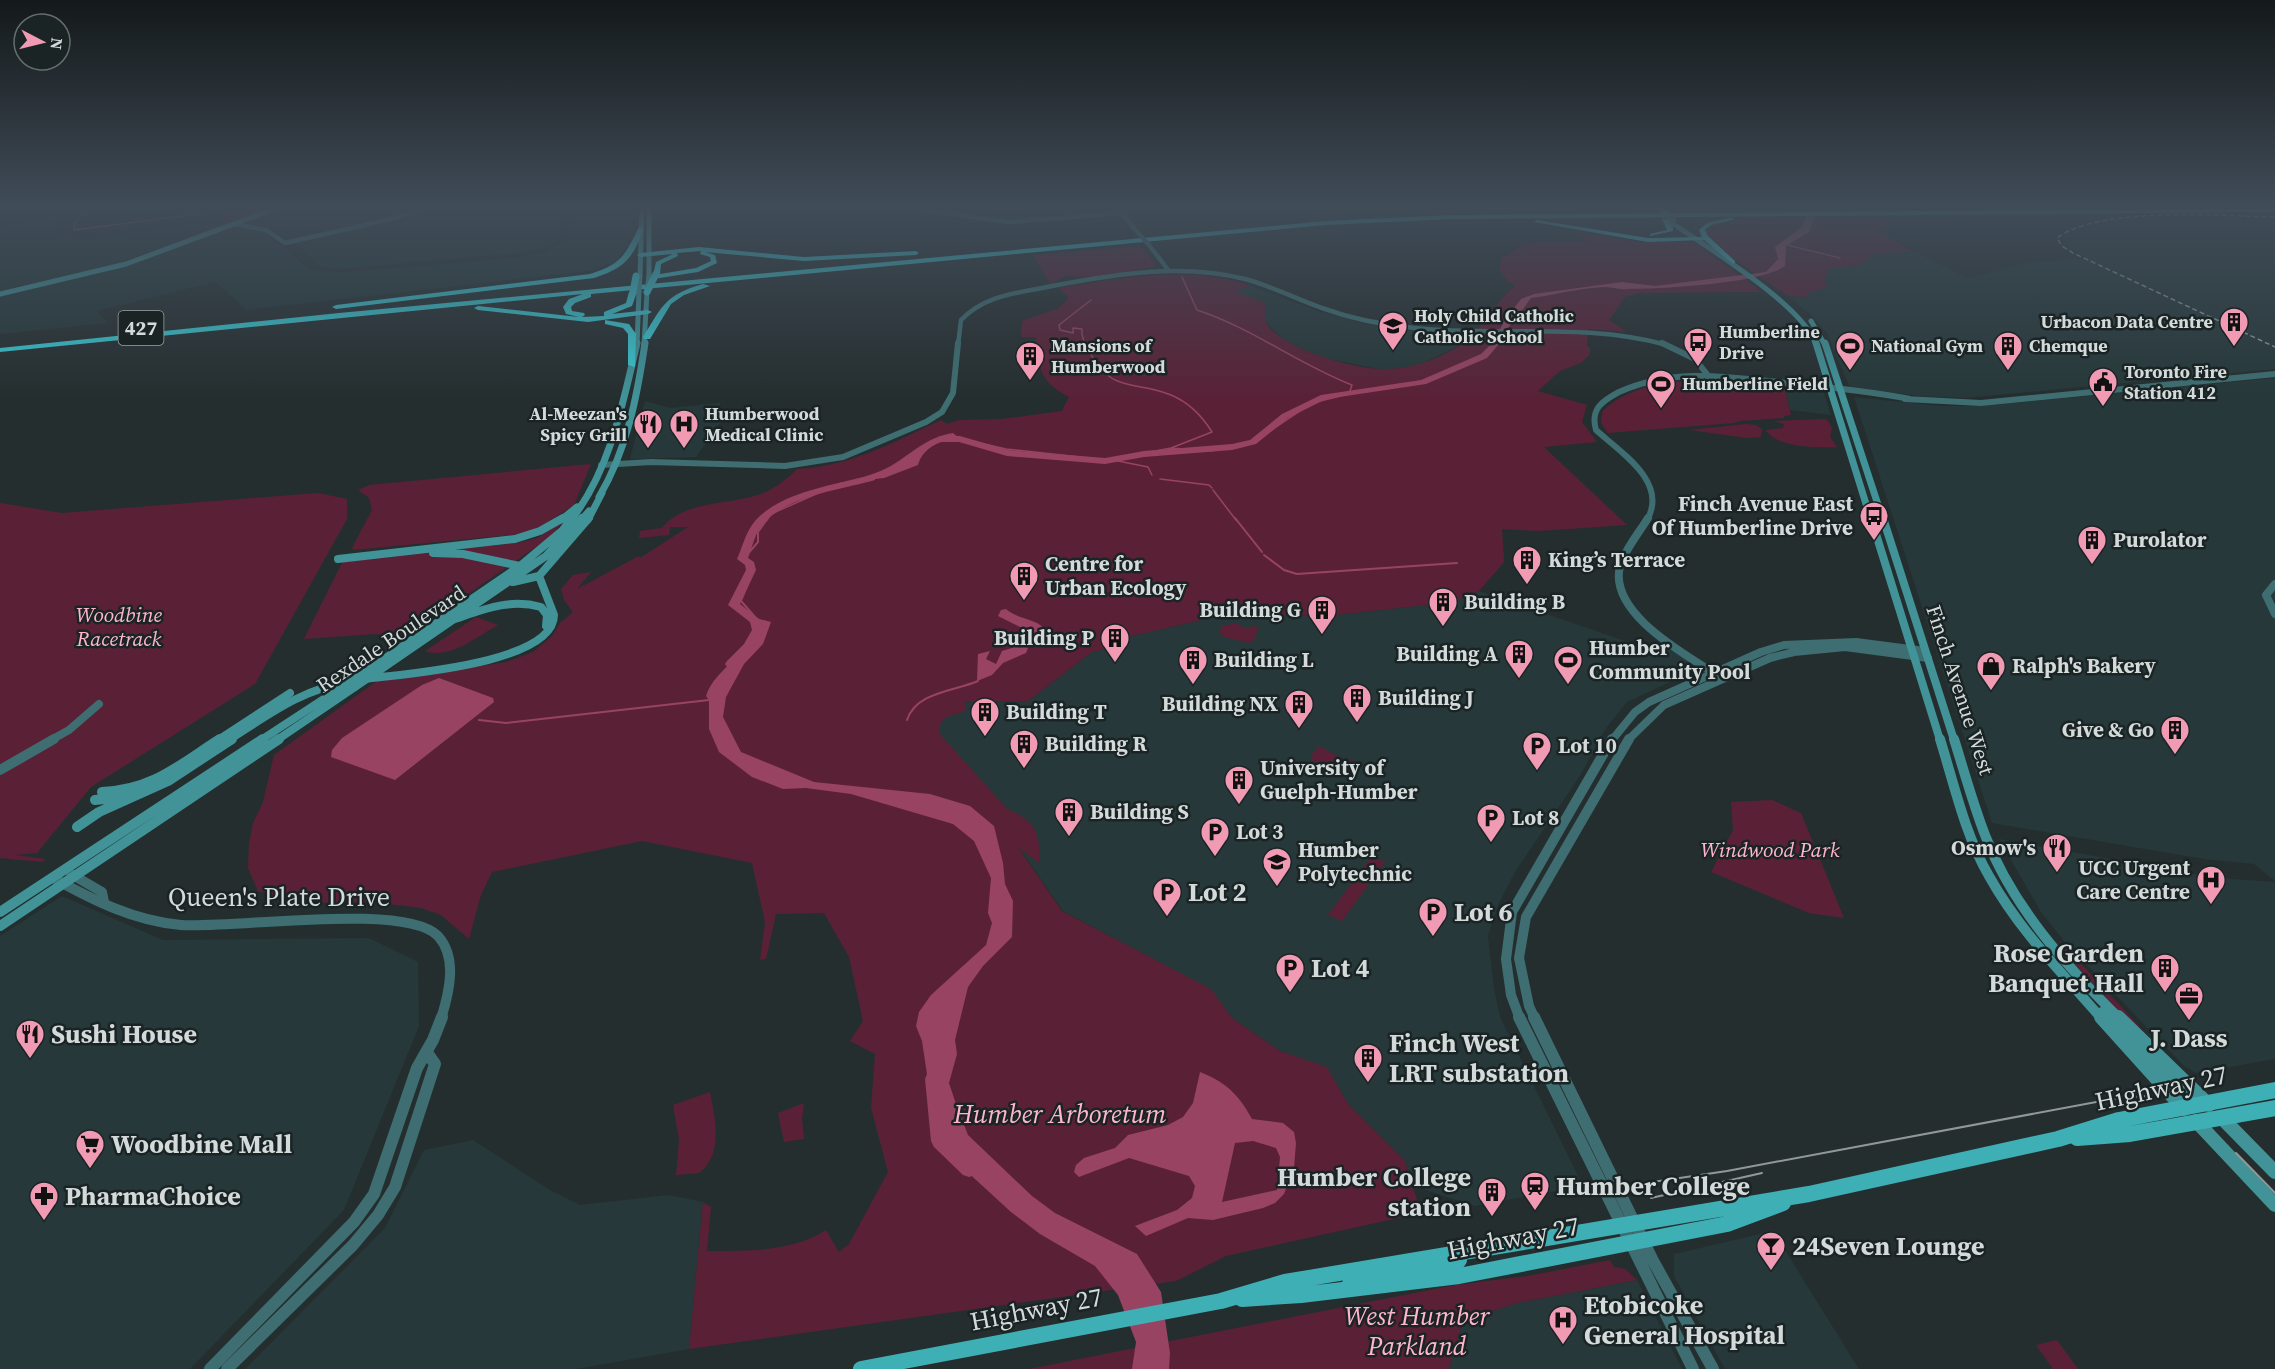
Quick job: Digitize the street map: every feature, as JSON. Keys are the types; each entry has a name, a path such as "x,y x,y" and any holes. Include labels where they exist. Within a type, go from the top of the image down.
{"highway":[{"path":"281,314 591,276 612,269"},
{"path":"655,269 652,274 640,291 629,304 610,313 583,315 567,310 572,301 589,295 667,284"},
{"path":"628,281 702,269"},
{"name":"427","path":"0,341 758,269"},
{"name":"427","path":"0,350 826,269"},
{"path":"647,337 666,303 675,296 694,289 848,269"},
{"path":"639,274 640,291"},
{"path":"294,320 481,308 614,323 627,327 632,334 632,365"},
{"path":"562,318 588,320 648,312"}],"main road":[{"path":"0,294 105,269"},
{"path":"639,269 639,274"},
{"path":"651,269 652,274"},
{"name":"Finch Avenue West","path":"1741,270 1795,306 1816,328 1827,346 1882,552 1913,653 1975,849 1995,888 2028,936 2067,981 2182,1107 2275,1204"},
{"name":"Rexdale Boulevard","path":"0,912 197,790 355,687 546,556 566,538 602,493 614,466 636,398 647,337 648,312 640,291"},
{"name":"Rexdale Boulevard","path":"0,926 76,877 339,689 520,566 563,530 586,499 621,412 639,335 640,291"},
{"name":"Finch Avenue West","path":"1837,390 1894,554 1993,855 2010,888 2043,937 2109,1008 2275,1172"},
{"path":"502,586 538,576 587,524 602,493"},
{"path":"520,566 454,553 338,559 539,534 560,522 586,499"},
{"path":"1882,552 1894,554"},
{"path":"77,826 99,812 168,781 272,711 309,690 326,685 492,660 525,648 541,638 554,620 554,614 538,576"},
{"path":"138,795 98,796 152,783 279,699 295,691 331,680 507,651 536,636 546,625 548,618 541,607 517,602 491,606 452,620"},
{"path":"2028,936 2043,937"},
{"name":"Finch Avenue West","path":"2067,981 2204,1103"},
{"name":"Highway 27","path":"861,1369 1221,1301 1286,1282 1809,1194 2058,1139 2119,1120 2275,1090"},
{"name":"Highway 27","path":"2058,1139 2130,1134 2275,1108"},
{"name":"Highway 27","path":"1221,1301 1301,1295 1459,1276 1727,1224 1809,1194"},
{"path":"1301,1295 1378,1277 1454,1265 1459,1260 1458,1253"}],"street":[{"path":"601,466 661,462 784,466 816,463 843,457 927,422 942,412 953,393 961,320 968,310 980,303 1007,294 1139,272 1192,270 1251,280 1320,308 1358,319 1425,329 1599,331 1644,338 1690,356 1710,376"},
{"path":"1718,676 1651,629 1629,607 1621,589 1619,573 1624,558 1653,508 1653,495 1643,476 1596,430 1593,421 1595,408 1600,402 1644,382 1671,376 1710,376 1910,399 1981,403 2275,374"},
{"path":"2275,584 2266,595 2275,614"},
{"path":"1636,1241 1712,1366 1692,1368 1628,1224 1514,1006 1504,959 1506,932 1512,912 1614,736 1635,712 1649,702 1770,658 1820,649 1845,647 1926,655"},
{"path":"0,770 69,730 99,704"},
{"name":"Queen's Plate Drive","path":"66,870 102,892 104,902"},
{"name":"Queen's Plate Drive","path":"53,878 93,900 104,902 145,920 181,925 401,920 421,926 437,935 448,950 452,979 428,1054 435,1064 395,1187 378,1215 353,1245 291,1296 210,1369"},
{"name":"Queen's Plate Drive","path":"226,1369 291,1296"}],"shaded area":[{"path":"0,269 99,269 0,292"},
{"path":"113,269 310,269 346,272 383,269 595,269 246,310 216,282 97,311 108,323 0,334 0,296"},
{"path":"1769,269 1779,269 1755,277 1709,284 1642,289 1607,287 1531,298 1513,323 1502,324 1521,299 1534,294 1622,282 1655,286 1766,272"},
{"path":"1830,269 1949,269 1968,278 2003,269 2275,269 2275,369 1965,398 1918,396 1850,388 1827,333 1811,315 1788,296 1808,297 1806,294 1827,287 1824,282"},
{"path":"1251,286 1321,312 1362,323 1397,329 1473,335 1463,344 1418,365 1385,370 1324,358 1285,341 1234,290"},
{"path":"2275,378 2275,881 2254,864 2204,859 1992,823 1854,397 1940,406 1982,406"},
{"path":"1785,389 1824,393 1831,415 1790,410"},
{"path":"645,401 670,408 720,403 720,423 696,457 630,459"},
{"path":"953,433 959,438 928,449 918,465 884,478 841,483 882,470 934,438"},
{"name":"Humber Polytechnic","path":"1479,591 1637,645 1664,644 1698,669 1627,702 1606,728 1581,774 1515,872 1498,905 1488,936 1494,989 1500,1017 1583,1186 1475,1206 1413,1186 1405,1161 1348,1104 1327,1068 1280,1051 1232,1018 1210,989 1063,911 1008,832 931,730 936,703 1028,701 1092,652 1104,649 1119,639 1219,616 1335,615 1454,602"},
{"path":"1006,609 1040,625 1044,628 1043,633 1030,643 1026,653 1003,663 992,675 977,681 978,654 990,651 986,659 996,664 1002,651 1027,643 1024,629 998,616 1001,610"},
{"path":"756,618 771,622 763,644 744,664 726,697 723,717 741,752 814,782 930,794 970,806 994,826 1003,863 1005,884 1013,901 1012,937 983,966 968,987 955,1040 957,1054 949,1083 968,1135 1032,1196 1055,1213 1137,1254 1161,1292 1170,1353 1169,1369 1132,1369 1136,1342 1118,1295 1095,1266 1040,1234 1011,1212 963,1168 936,1116 935,1095 928,1081 922,1041 916,1026 919,1012 931,995 986,945 992,923 988,913 991,878 974,841 953,824 851,794 806,788 783,789 752,777 719,752 709,729 709,700 706,696 719,675 750,641 753,621"},
{"path":"439,678 493,698 494,702 395,780 331,757 332,750 342,738 422,685"},
{"path":"1999,839 2218,878 2275,882 2275,1059 2196,1073 2184,1066 2064,941 2041,912"},
{"path":"62,896 163,940 369,938 418,962 419,1026 344,1210 190,1369 0,1369 0,936"},
{"path":"1200,1072 1217,1080 1237,1096 1252,1119 1283,1123 1294,1132 1296,1143 1294,1168 1284,1194 1275,1203 1213,1220 1188,1218 1146,1236 1135,1226 1177,1210 1192,1198 1195,1186 1189,1176 1129,1158 1079,1177 1074,1172 1076,1165 1084,1158 1115,1148 1128,1135 1168,1125 1183,1117 1193,1103","holes":["1253,1141 1276,1148 1280,1157 1277,1190 1222,1202 1235,1143"]},
{"path":"473,1140 550,1190 580,1205 668,1195 703,1202 689,1349 576,1369 245,1369 385,1228 424,1150"},
{"path":"1773,1231 1859,1369 1725,1369 1674,1276 1674,1254"},
{"name":"Etobicoke General Hospital","path":"1637,1280 1682,1369 1449,1369 1462,1321 1517,1303"}],"green space":[{"path":"1041,269 1142,269 1091,277 1066,276 1050,284"},
{"name":"Humber Arboretum","path":"1500,269 1731,269 1762,292 1639,293 1625,297 1609,320 1627,332 1588,329 1587,347 1590,347 1590,354 1581,363 1560,371 1538,391 1587,405 1582,422 1597,442 1544,447 1627,525 1539,531 1502,529 1504,562 1479,591 1454,602 1335,615 1219,616 1119,639 1104,649 1092,652 1028,701 965,702 966,711 946,717 939,725 939,733 1007,809 1024,818 1034,829 1039,844 1039,863 1018,847 1062,911 1211,989 1232,1018 1280,1051 1327,1067 1348,1104 1405,1161 1421,1213 1226,1256 1176,1281 689,1349 703,1202 711,1207 707,1251 769,1249 799,1243 826,1230 839,1252 849,1244 888,1172 871,1108 875,1054 850,1041 863,1021 849,957 824,913 776,914 766,959 760,960 765,922 752,863 642,841 492,872 481,895 469,939 441,915 421,908 371,902 300,903 258,891 248,868 249,843 253,823 263,802 274,755 377,681 507,662 533,652 552,636 560,623 573,612 564,600 561,589 573,575 591,572 577,589 639,556 640,558 688,527 670,527 669,535 639,538 640,531 662,528 671,519 693,508 758,495 779,484 797,469 835,464 871,452 941,420 947,424 959,420 1002,419 1062,411 1069,397 1052,386 1042,373 1036,337 1021,337 1022,321 1059,308 1067,300 1068,297 1059,288 1155,275 1179,274 1227,279 1251,286 1235,291 1265,303 1265,318 1268,326 1291,343 1340,362 1357,366 1395,369 1422,363 1465,342 1516,285 1507,281"},
{"path":"1749,269 1830,269 1824,282 1828,287 1807,293 1809,297 1788,296"},
{"path":"1693,381 1785,389 1791,415 1784,416 1784,418 1734,423 1608,433 1601,423 1602,412 1621,397 1656,385"},
{"path":"1826,419 1832,427 1830,437 1837,447 1788,444 1771,436 1766,430 1783,428 1784,424 1774,421"},
{"path":"1756,425 1762,429 1761,437 1747,438 1689,430"},
{"path":"591,464 574,505 531,533 354,550 352,548 372,510 369,498 358,490 369,485"},
{"name":"Woodbine Racetrack","path":"318,493 347,499 347,519 255,684 91,787 37,853 15,855 46,859 42,862 0,858 0,503 62,513"},
{"path":"563,522 549,538 390,648 385,636 376,634 304,639 342,563 349,560 518,543 537,538"},
{"path":"476,617 498,625 453,650 434,653 425,651"},
{"path":"1237,623 1243,628 1256,626 1259,631 1255,632 1257,636 1250,643 1224,637 1219,632 1222,626"},
{"path":"1319,746 1343,759 1356,761 1344,776 1333,772 1334,770 1311,760 1313,757 1311,756"},
{"name":"Windwood Park","path":"1772,800 1801,813 1844,918 1809,913 1711,872 1733,830 1731,802"},
{"path":"1372,856 1385,862 1342,921 1328,915"},
{"path":"2061,942 2140,1027 2134,1028 2058,946"},
{"path":"710,1092 716,1135 712,1156 699,1173 676,1175 679,1140 673,1105"},
{"path":"804,1103 802,1119 804,1139 784,1142 778,1113"},
{"name":"West Humber Parkland","path":"1610,1260 1614,1267 1625,1269 1637,1280 1517,1303 1462,1321 1449,1369 1029,1369 1455,1285 1528,1276"},
{"path":"2057,1340 2078,1369 2053,1369 2036,1345"}],"waterway":[{"path":"1171,448 1211,451 1255,441 1312,403 1349,394 1352,385 1237,326 1197,310 1182,277"},
{"path":"1091,300 1059,325 1060,330 1073,333 1073,328 1082,329 1089,351 1097,365 1106,374 1124,384 1158,391 1183,401 1204,420 1212,432 1171,448"},
{"path":"940,439 960,439 1007,453 1105,461 1144,454 1232,447 1253,442 1285,416 1324,397 1423,382 1484,356 1495,344 1514,312"},
{"path":"959,438 1006,449 1107,460"},
{"path":"1108,460 1171,448"},
{"path":"1113,460 1148,467 1152,475"},
{"path":"731,664 749,646 758,630 755,621 734,605 751,570 750,564 742,559 757,525 766,515 794,500 872,478"},
{"path":"1160,479 1209,485 1212,488"},
{"path":"767,520 771,514 841,483"},
{"path":"1213,490 1236,520"},
{"path":"756,618 741,601 752,573 746,556 758,542 758,532 768,518"},
{"path":"1235,518 1262,552"},
{"path":"1264,555 1284,570 1297,574 1457,563"},
{"path":"907,720 912,711 927,698 978,681"},
{"path":"479,720 506,723 709,700"},
{"path":"933,1079 940,1141 969,1169"}],"tram line":[{"path":"1639,1184 1727,1171 2123,1097 2149,1096"},
{"path":"2236,1153 2275,1193"},
{"path":"1651,1198 1762,1173"}],"railway":[{"path":"2107,269 2275,347"}],"place":[{"name":"Urbacon Data Centre","path":"2234,348"},
{"name":"Holy Child Catholic Catholic School","path":"1393,352"},
{"name":"Humberline Drive","path":"1698,368"},
{"name":"National Gym","path":"1850,372"},
{"name":"Chemque","path":"2008,372"},
{"name":"Mansions of Humberwood","path":"1030,382"},
{"name":"Toronto Fire Station 412","path":"2103,408"},
{"name":"Humberline Field","path":"1661,410"},
{"name":"Al-Meezan's Spicy Grill","path":"648,450"},
{"name":"Humberwood Medical Clinic","path":"684,450"},
{"name":"Finch Avenue East Of Humberline Drive","path":"1874,542"},
{"name":"Purolator","path":"2092,566"},
{"name":"King’s Terrace","path":"1527,586"},
{"name":"Centre for Urban Ecology","path":"1024,602"},
{"name":"Building B","path":"1443,628"},
{"name":"Building G","path":"1322,636"},
{"name":"Building P","path":"1115,664"},
{"name":"Building A","path":"1519,680"},
{"name":"Building L","path":"1193,686"},
{"name":"Humber Community Pool","path":"1568,686"},
{"name":"Ralph's Bakery","path":"1991,692"},
{"name":"Building J","path":"1357,724"},
{"name":"Building NX","path":"1299,730"},
{"name":"Building T","path":"985,738"},
{"name":"Give & Go","path":"2175,756"},
{"name":"Building R","path":"1024,770"},
{"name":"Lot 10","path":"1537,772"},
{"name":"University of Guelph-Humber","path":"1239,806"},
{"name":"Building S","path":"1069,838"},
{"name":"Lot 8","path":"1491,844"},
{"name":"Lot 3","path":"1215,858"},
{"name":"Osmow's","path":"2057,874"},
{"name":"Humber Polytechnic","path":"1277,888"},
{"name":"UCC Urgent Care Centre","path":"2211,906"},
{"name":"Lot 2","path":"1167,918"},
{"name":"Lot 6","path":"1433,938"},
{"name":"Lot 4","path":"1290,994"},
{"name":"Rose Garden Banquet Hall","path":"2165,994"},
{"name":"J. Dass","path":"2189,1022"},
{"name":"Sushi House","path":"30,1060"},
{"name":"Finch West LRT substation","path":"1368,1084"},
{"name":"Woodbine Mall","path":"90,1170"},
{"name":"Humber College","path":"1535,1212"},
{"name":"Humber College station","path":"1492,1218"},
{"name":"PharmaChoice","path":"44,1222"},
{"name":"24Seven Lounge","path":"1771,1272"},
{"name":"Etobicoke General Hospital","path":"1563,1346"}]}
